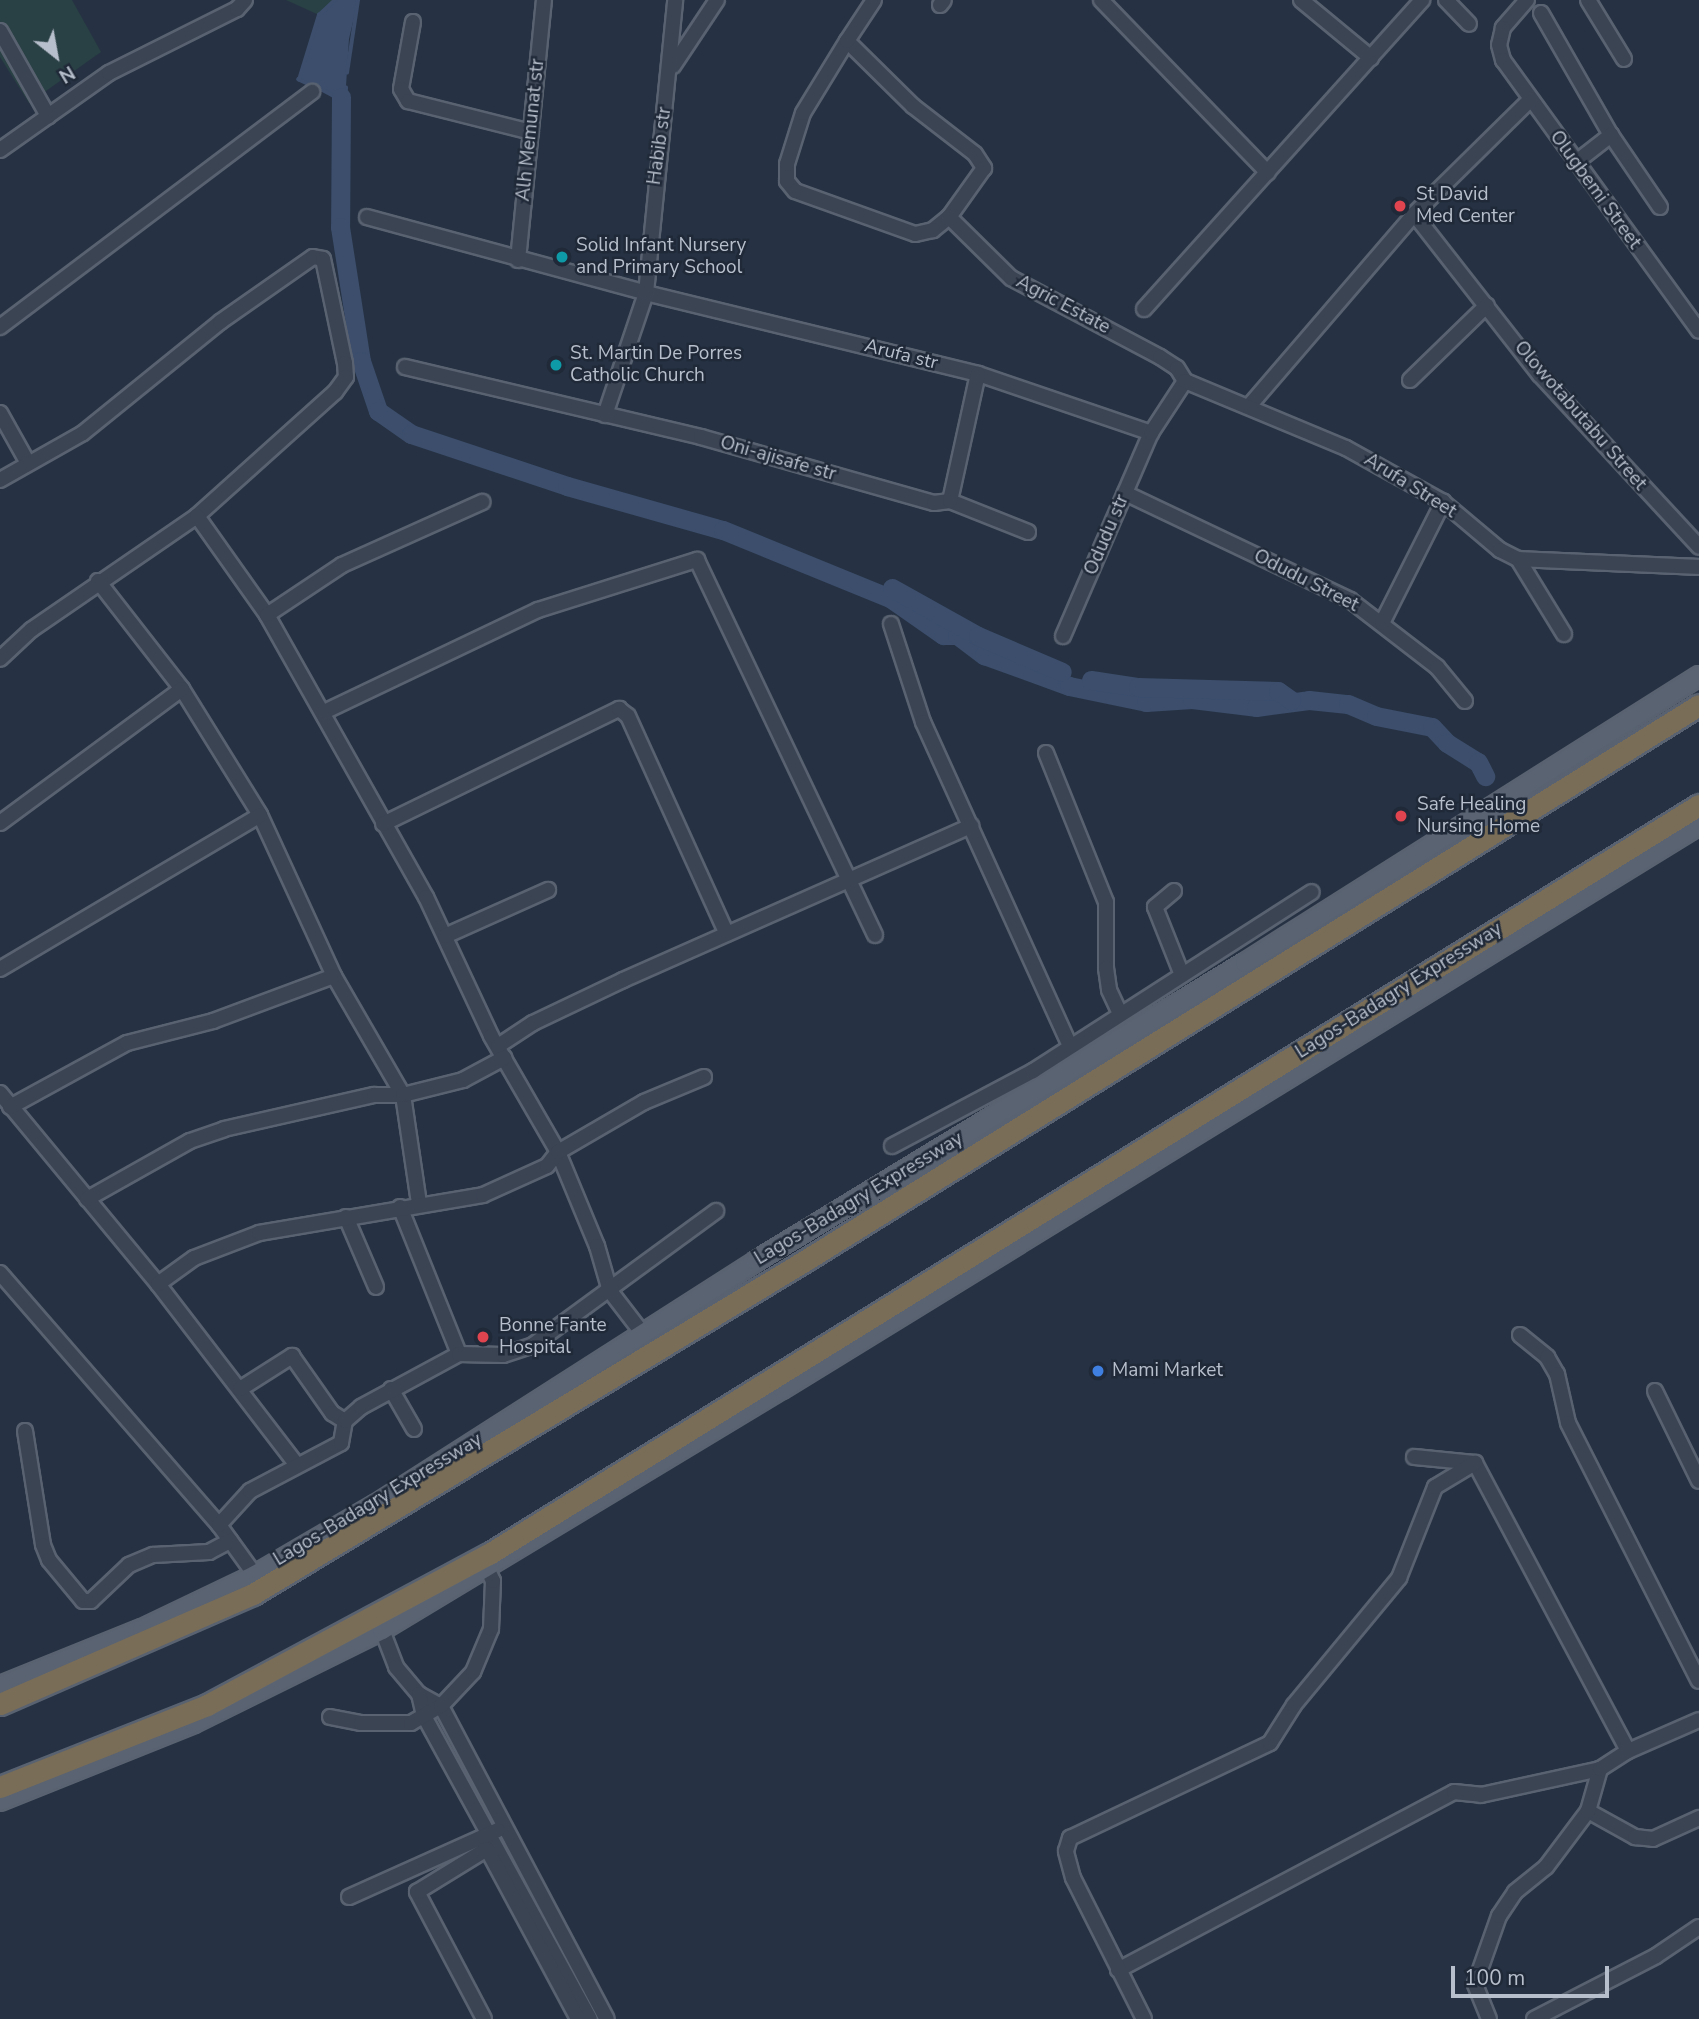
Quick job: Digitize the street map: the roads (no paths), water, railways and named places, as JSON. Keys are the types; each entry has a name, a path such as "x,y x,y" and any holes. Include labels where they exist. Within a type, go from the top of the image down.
{"highway":[{"name":"Lagos-Badagry Expressway","path":"0,1704 253,1594 806,1259 1699,705"},
{"name":"Lagos-Badagry Expressway","path":"0,1787 207,1705 488,1561 1699,805"},
{"path":"327,1550 420,1486 448,1460"}],"main road":[{"name":"Lagos-Badagry Expressway","path":"0,1686 142,1629 255,1575 448,1460 643,1334 1699,676"},
{"name":"Lagos-Badagry Expressway","path":"0,1801 194,1723 382,1630 488,1561 1699,825"}],"street":[{"path":"0,150 109,73 237,9 245,0"},
{"name":"Alh Memunat str","path":"518,260 544,0"},
{"name":"Habib str","path":"646,293 655,180 672,68 675,0"},
{"path":"672,68 717,0"},
{"path":"847,41 913,106 975,154 984,168 949,217 933,230 915,234 795,191 788,181 788,164 803,113 847,41 874,0"},
{"path":"1101,0 1268,173"},
{"path":"1301,0 1371,58"},
{"path":"1144,309 1422,0"},
{"path":"1446,0 1469,24"},
{"name":"Olugbemi Street","path":"1527,0 1503,28 1499,45 1503,60 1699,331"},
{"path":"1587,0 1624,59"},
{"path":"1541,13 1611,135 1660,207"},
{"path":"413,22 401,89 408,101 531,132"},
{"path":"0,31 48,116"},
{"path":"0,327 312,92"},
{"path":"1250,405 1414,214 1530,100"},
{"path":"1575,163 1611,135"},
{"name":"Olowotabutabu Street","path":"1414,214 1540,375 1699,547"},
{"path":"367,217 646,293 605,415"},
{"name":"Agric Estate","path":"949,217 1011,278 1160,357 1177,368 1185,381"},
{"path":"0,480 83,433 220,322 313,257 323,258 346,377 250,472 197,516 98,581 31,630 0,659"},
{"name":"Arufa str","path":"646,293 978,374 1151,433"},
{"path":"1410,380 1487,305"},
{"name":"Oni-ajisafe str","path":"405,367 701,437 934,503 950,501 1028,532"},
{"path":"950,501 978,374"},
{"path":"1151,433 1185,381"},
{"name":"Arufa Street","path":"1185,381 1250,405 1346,447 1443,502 1500,551 1518,559 1699,567"},
{"path":"0,413 28,463"},
{"name":"Odudu str","path":"1063,636 1151,433"},
{"name":"Odudu Street","path":"1125,493 1350,600 1437,667 1465,701"},
{"path":"267,615 342,565 482,502"},
{"path":"1382,623 1443,502"},
{"path":"197,516 267,615 324,712 445,936 501,1052 558,1152 597,1247 610,1291 643,1334"},
{"path":"1518,559 1564,634"},
{"path":"324,712 538,610 697,560 846,882 875,935"},
{"path":"98,581 182,689 260,815 334,976 402,1094 419,1203"},
{"path":"891,624 923,722 1070,1046"},
{"path":"0,823 182,689"},
{"path":"383,824 620,709 628,716 727,934"},
{"path":"1046,753 1106,902 1105,968 1109,990 1120,1014"},
{"path":"0,969 260,815"},
{"path":"87,1199 190,1141 224,1129 373,1095 402,1094 463,1080 501,1052 533,1023 971,826"},
{"path":"445,936 548,890"},
{"path":"1174,891 1155,907 1182,975"},
{"path":"892,1146 1070,1046 1312,892"},
{"path":"10,1107 127,1043 213,1021 334,976"},
{"path":"158,1284 194,1258 283,1227 419,1203 483,1195 547,1166 558,1152 644,1102 704,1077"},
{"path":"0,1093 158,1284 297,1465"},
{"path":"400,1207 458,1354"},
{"path":"219,1525 244,1496 341,1443 345,1421 391,1389 458,1354 521,1351 610,1291 716,1211"},
{"path":"346,1217 376,1287"},
{"path":"0,1273 219,1525 255,1575"},
{"path":"1520,1335 1547,1357 1557,1374 1568,1423 1699,1681"},
{"path":"240,1389 292,1356 332,1413 345,1421"},
{"path":"391,1389 414,1429"},
{"path":"1655,1391 1699,1481"},
{"path":"25,1431 43,1545 49,1560 83,1601 91,1601 129,1566 153,1555 209,1552 230,1541"},
{"path":"1414,1457 1475,1463"},
{"path":"1475,1463 1628,1751"},
{"path":"1144,2019 1068,1864 1070,1838 1270,1743 1294,1705 1399,1578 1435,1487 1475,1463"},
{"path":"330,1717 384,1724 411,1723 441,1706 473,1672 491,1629 493,1581 488,1561"},
{"path":"382,1630 396,1667 419,1694 441,1706 497,1831 590,2019"},
{"path":"419,1694 424,1716 497,1831 607,2019"},
{"path":"1118,1970 1454,1792 1481,1795 1600,1769 1628,1751 1699,1720"},
{"path":"1489,2019 1475,1984 1499,1916 1516,1892 1546,1867 1588,1811 1600,1769"},
{"path":"1588,1811 1634,1838 1653,1839 1699,1818"},
{"path":"349,1898 497,1831"},
{"path":"484,2019 417,1892 487,1849 578,2019"},
{"path":"1534,2019 1656,1956 1699,1927"}],"water":[{"path":"335,0 358,0 349,39 345,102 299,80 319,15"}],"waterway":[{"path":"314,87 299,80 319,15 335,0"},
{"path":"347,73 358,0"},
{"path":"321,89 345,102 346,88"},
{"path":"341,97 340,227 361,361 378,411 411,434 567,486 723,530 890,598 943,635 957,635 984,655 1069,686 1146,702 1192,699 1256,707 1309,700 1348,704 1376,716 1432,727 1447,743 1478,762 1485,776"},
{"path":"892,588 978,636 1062,672"},
{"path":"1091,680 1138,687 1278,691 1291,700"}],"place":[{"name":"St David Med Center","path":"1400,206"},
{"name":"Solid Infant Nursery and Primary School","path":"562,257"},
{"name":"St. Martin De Porres Catholic Church","path":"556,365"},
{"name":"Safe Healing Nursing Home","path":"1401,816"},
{"name":"Bonne Fante Hospital","path":"483,1337"},
{"name":"Mami Market","path":"1098,1371"}]}
